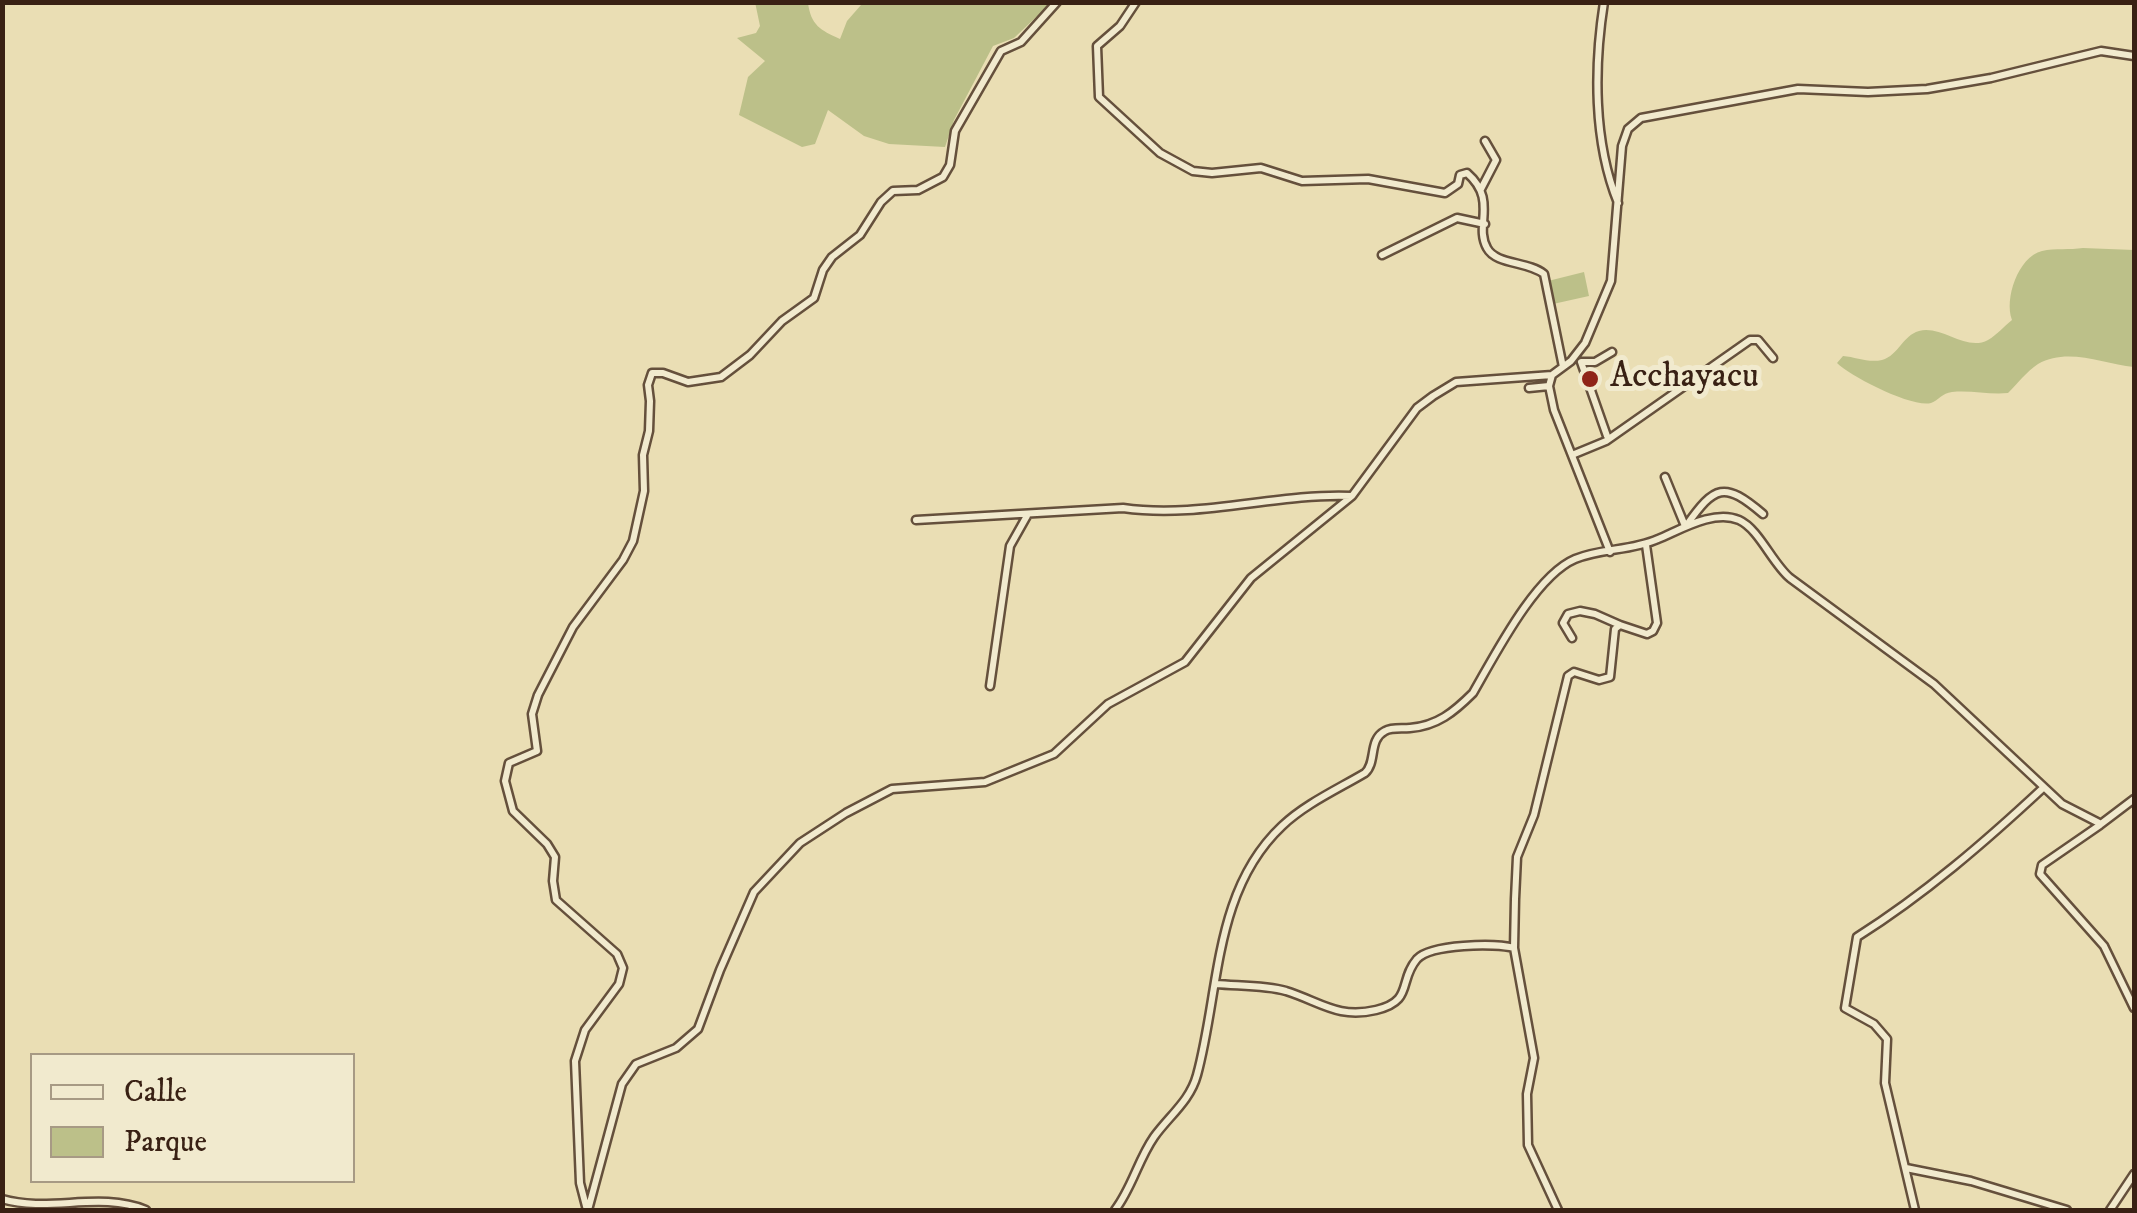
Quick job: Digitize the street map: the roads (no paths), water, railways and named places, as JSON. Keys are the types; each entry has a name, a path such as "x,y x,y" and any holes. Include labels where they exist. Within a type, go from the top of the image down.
{"street":[{"path":"588,1210 580,1182 575,1060 590,1021 620,984 622,963 597,934 556,900 552,881 555,857 512,810 505,782 508,763 537,752 532,714 538,696 573,627 633,541 644,491 648,385 652,374 664,373 688,382 721,377 814,298 832,256 860,235 881,202 893,192 918,190 943,177 950,165 955,131 1000,51 1021,42 1057,2"},
{"path":"1136,2 1120,26 1097,46 1098,97 1160,153 1194,171 1261,168 1302,181 1368,179 1445,193 1458,184 1460,175 1467,173 1485,204 1484,244 1489,251 1497,258 1534,266 1544,274 1564,368"},
{"path":"1604,2 1596,54 1602,129 1618,204"},
{"path":"588,1210 622,1084 636,1064 676,1048 698,1029 754,892 800,843 892,789 985,782 1054,754 1108,704 1185,662 1251,578 1352,496 1417,408 1456,382 1501,376 1552,376 1564,368 1585,342 1611,281 1622,146 1628,130 1641,118 1798,90 1926,89 2101,51 2134,56"},
{"path":"1480,190 1496,160 1485,141"},
{"path":"1382,255 1457,218 1485,224"},
{"path":"1572,455 1606,441 1750,340 1758,340 1773,358"},
{"path":"1570,361 1595,362 1612,352"},
{"path":"1582,362 1607,436"},
{"path":"1552,376 1549,386 1554,410 1610,552"},
{"path":"1529,388 1549,386"},
{"path":"1665,477 1686,528"},
{"path":"1686,528 1712,495 1723,491 1738,494 1763,514"},
{"path":"916,520 1123,508 1154,512 1238,507 1326,495 1352,496"},
{"path":"990,686 1010,546 1028,514"},
{"path":"1114,1210 1128,1193 1156,1134 1189,1096 1216,984 1224,928 1233,899 1256,859 1293,817 1371,767 1375,742 1381,734 1388,729 1426,726 1459,707 1545,582 1572,560 1646,544 1712,519 1729,518 1748,526 1790,578 1934,684 2043,788 2084,818 2102,824"},
{"path":"1572,638 1562,623 1568,614 1580,611 1647,634 1653,632 1657,623 1646,544"},
{"path":"1558,1210 1528,1145 1527,1094 1534,1058 1514,948 1517,857 1534,815 1564,684 1574,672 1599,680 1610,677 1614,672 1612,642 1615,628 1620,625"},
{"path":"1915,1210 1886,1083 1888,1039 1874,1024 1845,1008 1857,936 1982,845 2043,788"},
{"path":"2134,799 2042,866 2040,874 2104,946 2134,1008"},
{"path":"1216,984 1284,990 1337,1012 1356,1013 1397,1002 1418,958 1431,948 1498,944 1514,948"},
{"path":"1906,1168 1970,1181 2067,1210"},
{"path":"2110,1210 2134,1174"},
{"path":"2,1199 38,1206 116,1202 146,1210"}],"place":[{"name":"Acchayacu","path":"1590,379"}]}
